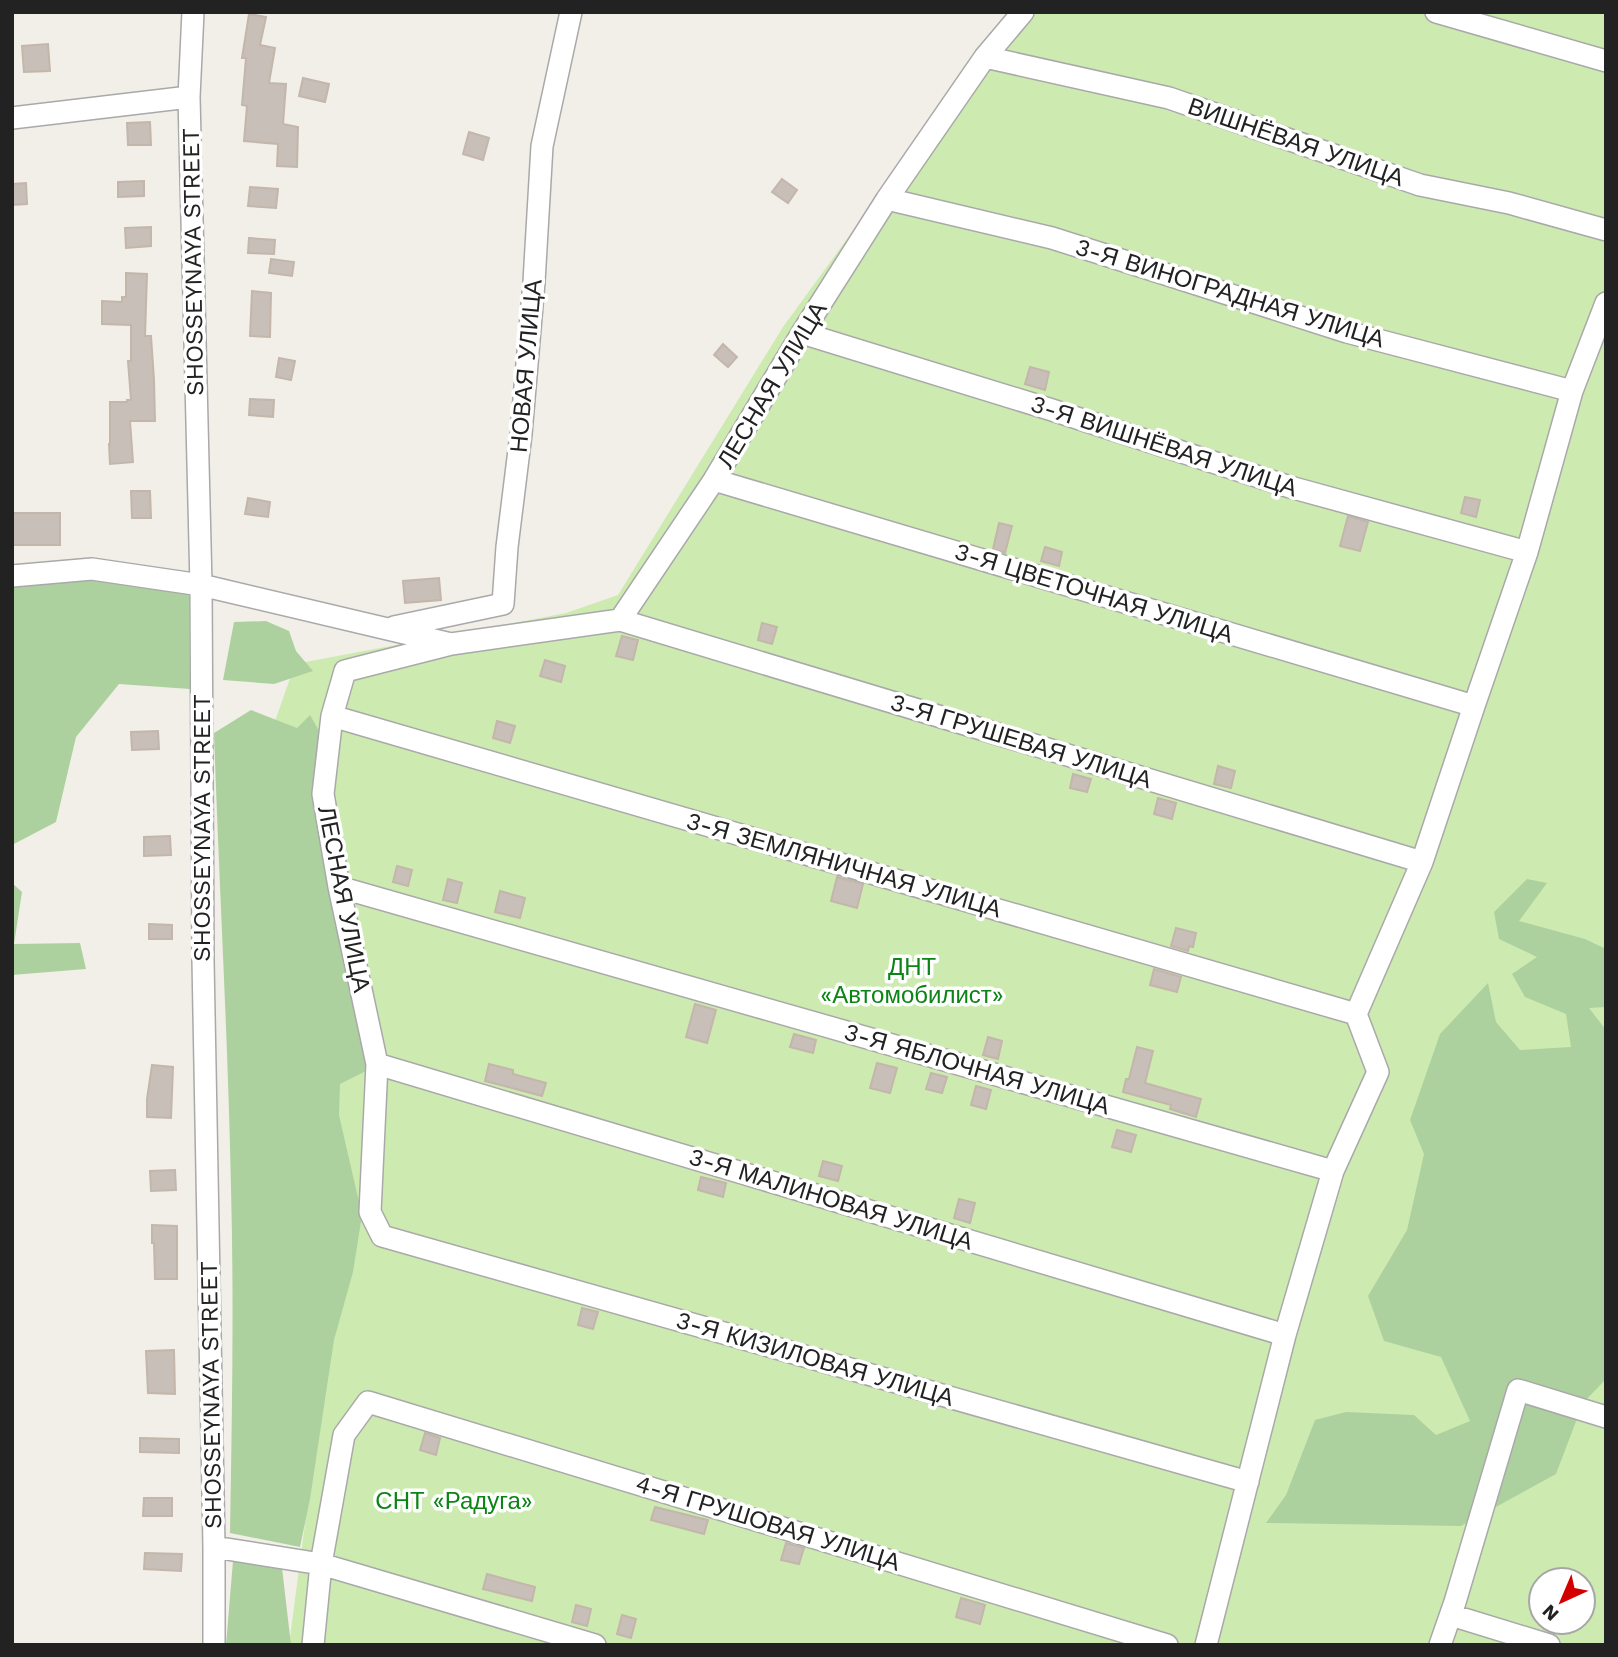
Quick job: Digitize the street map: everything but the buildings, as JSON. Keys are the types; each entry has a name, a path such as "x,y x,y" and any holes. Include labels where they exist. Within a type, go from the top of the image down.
{"street":[{"name":"SHOSSEYNAYA STREET","path":"193,12 189,97 201,585 203,974 214,1645"},
{"name":"НОВАЯ УЛИЦА","path":"388,629 503,604 533,296 542,146 571,12"},
{"name":"ЛЕСНАЯ УЛИЦА","path":"382,1236 370,1212 377,1064 339,887 323,794 332,716 345,671 451,644 620,620 714,480 802,333 887,199 985,57 1023,12"},
{"path":"1436,12 1606,61"},
{"name":"ВИШНЁВАЯ УЛИЦА","path":"985,57 1169,98 1420,185 1509,203 1606,230"},
{"path":"12,118 189,97"},
{"name":"3-Я ВИНОГРАДНАЯ УЛИЦА","path":"887,199 1052,238 1347,331 1572,391"},
{"path":"1206,1645 1285,1335 1333,1171 1378,1072 1356,1014 1422,862 1527,552 1572,391 1606,303"},
{"name":"3-Я ВИШНЁВАЯ УЛИЦА","path":"802,333 1290,487 1527,552"},
{"name":"3-Я ЦВЕТОЧНАЯ УЛИЦА","path":"714,480 1474,706"},
{"name":"ЛЕСНАЯ УЛИЦА","path":"12,576 92,569 201,585 451,644"},
{"name":"3-Я ГРУШЕВАЯ УЛИЦА","path":"620,620 1422,862"},
{"name":"3-Я ЗЕМЛЯНИЧНАЯ УЛИЦА","path":"332,716 1356,1014"},
{"name":"3-Я ЯБЛОЧНАЯ УЛИЦА","path":"339,887 1333,1171"},
{"name":"3-Я МАЛИНОВАЯ УЛИЦА","path":"377,1064 1285,1335"},
{"name":"3-Я КИЗИЛОВАЯ УЛИЦА","path":"382,1236 1248,1482"},
{"path":"1440,1645 1518,1390 1606,1417"},
{"name":"4-Я ГРУШОВАЯ УЛИЦА","path":"321,1564 344,1435 368,1402 1167,1645"},
{"path":"214,1547 321,1564 595,1645"},
{"path":"313,1645 321,1564"},
{"path":"1451,1615 1549,1645"}],"green space":[{"name":"ДНТ «Автомобилист»","path":"1012,12 1606,12 1606,1645 289,1645 333,1311 247,801 295,664 566,613 618,595 783,327"},
{"path":"104,580 189,593 190,689 119,684 76,737 56,822 12,845 12,583"},
{"path":"266,621 289,631 296,651 313,671 274,684 223,680 234,622"},
{"path":"251,710 297,728 310,715 318,729 318,821 346,972 368,1070 340,1084 339,1115 362,1215 353,1272 334,1340 300,1547 230,1533 232,1231 214,733"},
{"path":"1527,879 1547,883 1519,921 1585,939 1606,949 1606,1007 1589,1008 1606,1030 1606,1379 1583,1403 1556,1474 1461,1526 1266,1523 1286,1495 1315,1420 1346,1412 1414,1415 1436,1435 1470,1421 1441,1357 1384,1341 1368,1296 1407,1230 1424,1154 1410,1120 1440,1034 1488,983 1496,1022 1520,1050 1571,1047 1566,1014 1525,997 1512,974 1537,957 1499,939 1494,912"},
{"path":"12,883 22,892 14,944 80,943 86,969 12,975"},
{"path":"233,1561 282,1568 291,1645 226,1645"}],"park label":[{"name":"СНТ «Радуга»","path":"454,1501"}]}
